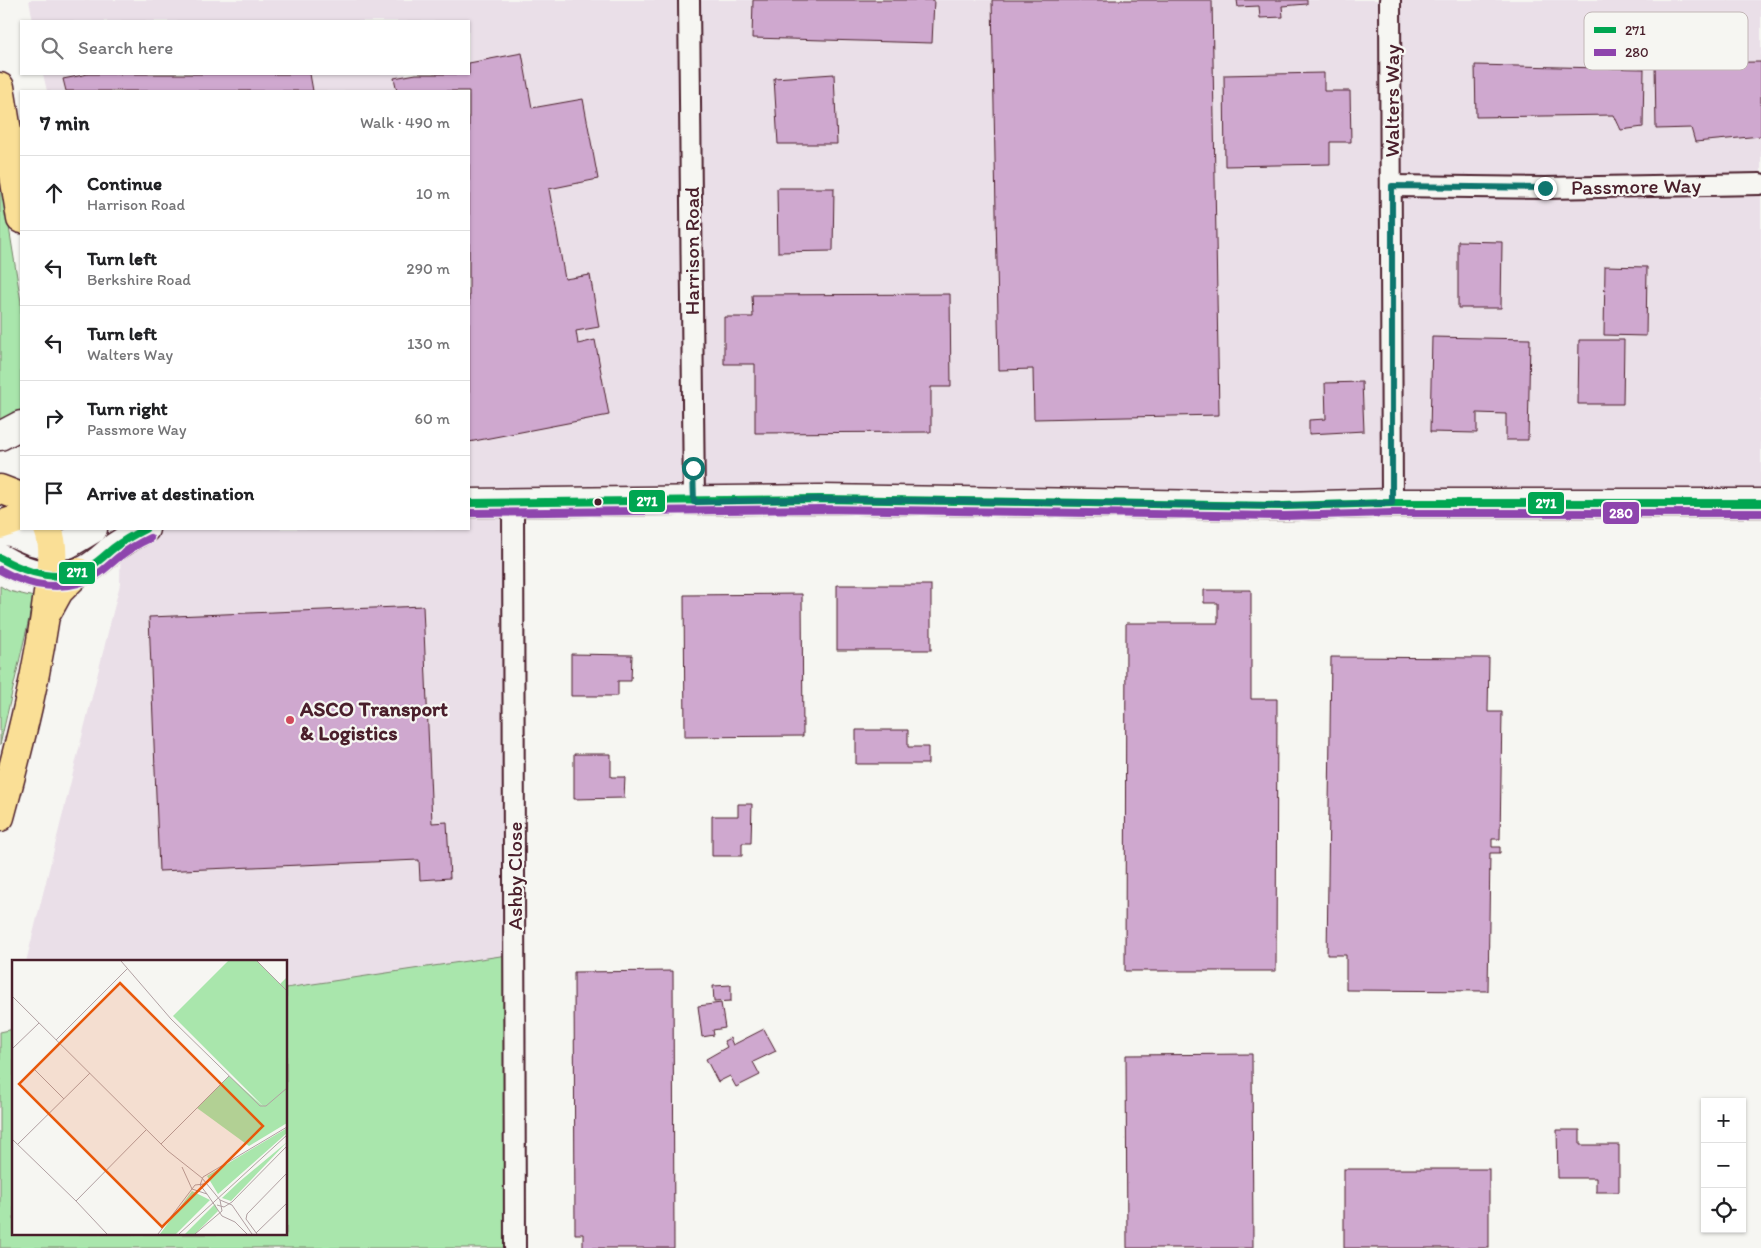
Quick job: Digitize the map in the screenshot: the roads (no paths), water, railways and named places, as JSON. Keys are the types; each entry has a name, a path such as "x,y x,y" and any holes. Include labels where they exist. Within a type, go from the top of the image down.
{"highway":[{"path":"0,87 20,213"},
{"path":"0,489 20,497"},
{"path":"0,525 20,518"},
{"path":"0,817 31,693 45,620 50,576 50,538"},
{"path":"45,620 50,605 59,591 78,572"}],"main road":[{"path":"0,436 20,426"},
{"path":"470,503 694,502 820,499 1284,506 1392,503 1761,503"},
{"path":"0,531 11,532 32,541 50,538 68,544 91,530"},
{"path":"0,558 22,570 50,576 78,572 90,567 130,537 143,530"}],"street":[{"name":"Harrison Road","path":"689,0 694,502"},
{"name":"Walters Way","path":"1390,0 1392,503"},
{"name":"Passmore Way","path":"1392,186 1545,188 1760,184"},
{"name":"Ashby Close","path":"513,503 515,1248"}],"place":[{"name":"ASCO Transport & Logistics","path":"290,720"}]}
